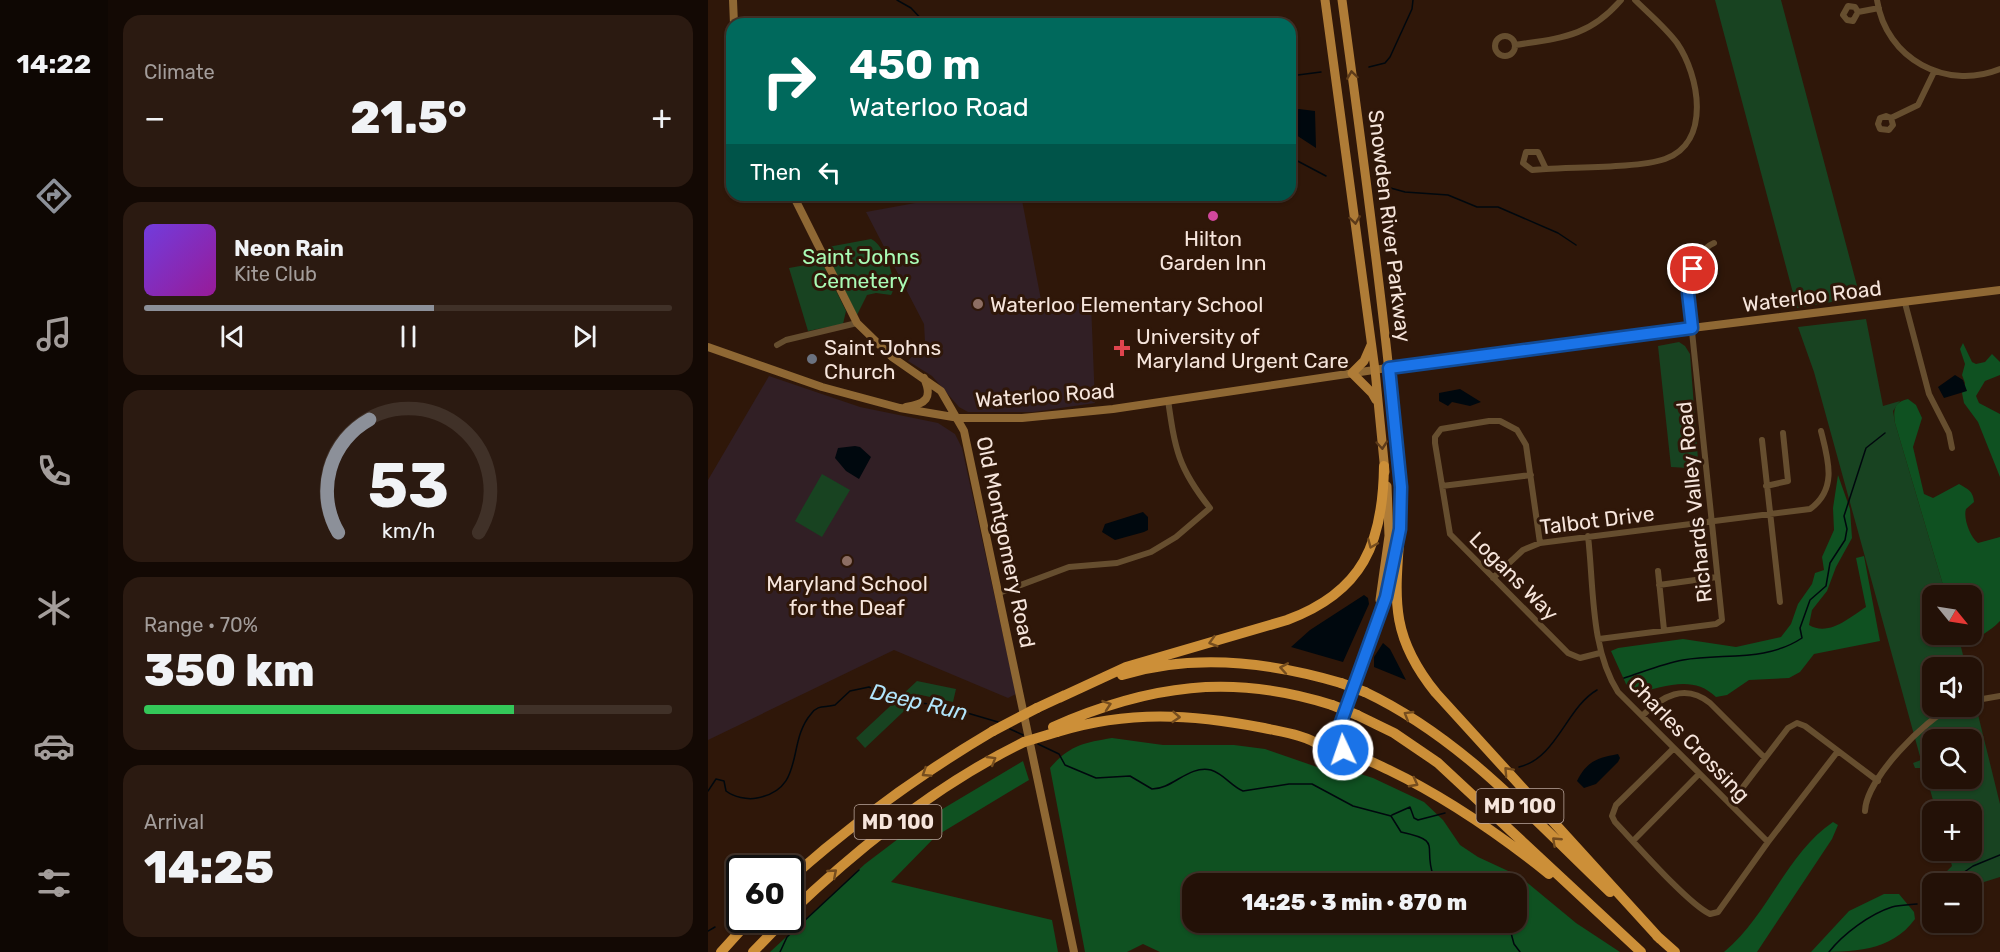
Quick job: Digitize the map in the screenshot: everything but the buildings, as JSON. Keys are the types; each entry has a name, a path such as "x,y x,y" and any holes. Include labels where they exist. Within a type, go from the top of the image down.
{"highway":[{"path":"1059,698 1126,667 1306,613 1334,596 1357,571 1374,540 1384,504 1384,466"},
{"path":"1400,529 1397,614 1407,649 1414,663 1436,693 1660,939"},
{"name":"MD 100","path":"804,867 872,810 916,779 993,731 1037,708 1128,673 1184,664 1241,663 1267,666 1341,683 1365,692 1406,713 1453,745 1674,952"},
{"name":"MD 100","path":"804,900 888,828 932,797 1020,744 1109,704 1160,691 1186,687 1263,689 1332,705 1357,715 1394,733 1438,763 1641,952"},
{"path":"1055,730 1101,719 1175,716 1246,724 1311,740 1321,746"},
{"path":"1341,753 1380,766 1459,808 1510,843 1619,932"},
{"path":"721,952 738,933"},
{"path":"753,952 771,933"}],"main road":[{"path":"733,0 734,18"},
{"name":"Snowden River Parkway","path":"1325,0 1372,343 1384,466 1389,536 1381,596 1372,632"},
{"name":"Snowden River Parkway","path":"1321,746 1323,739 1337,736 1386,597 1400,529 1401,487 1377,258 1342,0"},
{"name":"Old Montgomery Road","path":"796,201 857,323 892,357 924,377 941,391 959,418 964,431 1074,952"},
{"name":"Waterloo Road","path":"708,347 828,389 900,408 959,418 1045,417 1389,368 2000,290"},
{"path":"1372,343 1364,361 1352,373 1372,393 1379,407"},
{"path":"900,408 926,402 929,392 924,377"},
{"path":"1321,746 1324,753 1331,756 1341,753 1344,746 1337,736"}],"street":[{"path":"1515,45 1581,33 1605,17 1621,0"},
{"path":"1546,169 1657,162 1679,152 1689,139 1696,113 1694,86 1688,63 1668,32 1635,0"},
{"path":"1877,0 1878,8 1893,40 1910,57 1934,72 1971,76 2000,69"},
{"path":"1858,12 1878,8"},
{"path":"1891,118 1918,105 1934,72"},
{"name":"Richards Valley Road","path":"1599,639 1716,624 1722,620 1688,293 1690,277 1702,253 1714,243"},
{"path":"1905,303 1929,394 1949,433 1952,448"},
{"path":"777,345 786,340 857,323"},
{"path":"999,593 1069,567 1118,563 1151,552 1176,537 1210,508 1192,485 1180,464 1168,400"},
{"name":"Logans Way","path":"1540,543 1531,475 1523,438 1510,425 1489,421 1447,427 1437,433 1435,443 1450,534 1568,654 1580,658 1600,653"},
{"name":"Talbot Drive","path":"1493,578 1523,550 1540,543 1810,509 1819,501 1830,472 1821,431"},
{"path":"1766,486 1788,481 1783,433"},
{"path":"1762,440 1780,602"},
{"path":"1442,486 1531,475"},
{"name":"Charles Crossing","path":"1588,536 1600,653 1618,692 1768,842"},
{"path":"1658,571 1664,630"},
{"path":"1659,585 1717,577"},
{"path":"1642,716 1662,698 1672,694 1685,693 1700,697 1710,703 1765,758"},
{"path":"1982,699 2000,696"},
{"path":"1865,811 1868,796 1878,781 1925,724 1936,717"},
{"path":"1730,804 1788,728 1797,723 1805,726 1878,781"},
{"path":"1674,748 1614,809 1615,822 1710,914 1718,912 1768,842 1838,752"},
{"path":"1633,841 1699,774"}],"shaded area":[{"path":"1296,110 1315,111 1316,148 1296,135"},
{"name":"Waterloo Elementary School","path":"926,201 1022,201 1042,305 1091,303 1095,403 1033,412 968,412 959,407 932,376 908,361 925,342 924,324 866,212"},
{"path":"1955,375 1963,380 1967,391 1944,398 1938,387"},
{"name":"Maryland School for the Deaf","path":"769,376 860,407 938,423 955,434 962,448 1016,694 1008,698 894,650 708,740 708,480"},
{"path":"1460,389 1481,402 1470,406 1452,402 1448,406 1439,401 1439,393"},
{"path":"860,447 871,457 859,479 846,471 835,458 838,448"},
{"path":"1143,512 1148,517 1148,530 1144,532 1115,540 1102,532 1105,524"},
{"path":"1364,595 1368,598 1369,604 1343,662 1291,647 1310,630"},
{"path":"1383,643 1390,649 1406,680 1374,667 1374,657"},
{"path":"1618,754 1620,758 1618,762 1596,784 1584,788 1577,781 1593,762"}],"green space":[{"path":"1715,0 1781,0 1860,297 1797,308"},
{"name":"Saint Johns Cemetery","path":"871,239 881,248 889,264 893,289 891,295 876,293 867,295 857,315 825,251 828,247"},
{"path":"822,262 846,311 843,324 808,331 789,268"},
{"path":"1866,319 1883,406 1900,401 1893,411 1895,423 1943,585 1922,585 1922,645 1960,645 1964,657 1922,657 1922,717 1979,717 1982,729 1922,729 1922,768 1915,768 1913,763 1921,760 1814,372 1798,327"},
{"path":"1679,342 1690,354 1699,473 1688,468 1671,467 1658,346"},
{"path":"1963,343 1972,362 1976,364 1985,362 1992,354 2000,362 2000,375 1985,381 1976,396 1979,403 2000,414 2000,477 1978,422 1964,403 1962,393 1965,383 1962,375 1965,364 1960,349"},
{"path":"1908,399 1916,405 1922,418 1913,447 1924,494 1933,498 1959,484 1970,491 1973,498 1974,502 1966,509 1965,517 1975,540 1978,543 2000,537 2000,621 1982,635 1982,585 1943,585 1895,423 1894,414 1900,402"},
{"path":"822,474 850,490 822,537 795,521"},
{"path":"1838,475 1850,509 1852,538 1836,567 1827,591 1812,610 1809,625 1824,629 1832,627 1866,607 1856,558 1864,556 1880,641 1814,654 1800,672 1789,678 1749,680 1727,695 1716,697 1707,690 1688,684 1636,693 1626,684 1611,651 1618,648 1683,639 1736,647 1781,637 1791,624 1798,604 1812,584 1815,573 1824,570 1822,557 1834,530 1833,508"},
{"path":"917,681 956,689 953,702 921,695 865,748 856,738"},
{"path":"1982,731 2000,804 2000,877 1982,884 1982,873 1945,873 1952,866 1951,861 1982,861 1982,801 1933,801 1930,789 1982,789"},
{"path":"1112,738 1163,745 1234,745 1265,749 1317,767 1348,770 1373,778 1424,802 1443,820 1460,845 1478,857 1513,873 1182,873 1182,933 1527,933 1527,883 1576,923 1620,952 1160,952 1143,944 1127,952 1085,952 1050,768 1064,754 1085,744"},
{"path":"1023,761 1029,780 936,836 891,882 1052,920 1058,952 770,952 791,933 804,933 804,921 865,864 919,823"},
{"path":"1833,822 1838,825 1832,839 1757,952 1724,952 1753,921 1802,851"},
{"path":"1884,894 1899,894 1914,912 1915,919 1895,938 1870,948 1811,952 1849,911"}],"waterway":[{"path":"897,0 911,8 920,18"},
{"path":"1369,67 1385,63 1390,57 1412,9 1413,0"},
{"path":"1296,75 1321,72"},
{"path":"1296,160 1326,176"},
{"path":"1387,187 1405,192 1448,195 1477,207 1498,207 1558,233 1576,245"},
{"path":"1624,678 1683,660 1774,651 1802,638 1800,628 1810,600 1826,586 1830,563 1845,540 1847,529 1844,516 1866,448 1885,433"},
{"name":"Deep Run","path":"708,791 716,779 724,781 726,791 741,798 757,798 772,793 783,785 789,775 799,738 811,714 819,708 835,705 850,691 869,687 899,701 940,705 998,722"},
{"path":"1519,767 1543,754 1577,708 1597,690"},
{"name":"Deep Run","path":"1010,729 1023,735"},
{"name":"Deep Run","path":"1038,744 1059,754 1065,765 1096,778 1130,776 1152,789 1160,788 1203,769 1216,772 1243,791 1289,784 1312,784 1353,806 1391,816 1401,832 1422,838 1429,846 1432,873"},
{"path":"1392,815 1410,807 1414,818 1418,820 1445,813"},
{"path":"1963,873 1973,866 2000,855"},
{"path":"780,952 787,937 859,870"},
{"path":"1829,952 1849,932 1875,914 1892,907 1917,904"},
{"path":"708,931 715,927"},
{"name":"Deep Run","path":"1511,933 1514,944 1520,952"}],"place":[{"name":"Hilton Garden Inn","path":"1213,216"},
{"name":"Waterloo Elementary School","path":"978,304"},
{"name":"University of Maryland Urgent Care","path":"1122,348"},
{"name":"Saint Johns Church","path":"812,359"},
{"name":"Maryland School for the Deaf","path":"847,561"}],"route":[{"path":"1343,750 1341,722 1386,597 1394,568 1400,529 1401,487 1389,368 1481,354 1692,328 1688,293 1693,269"}]}
